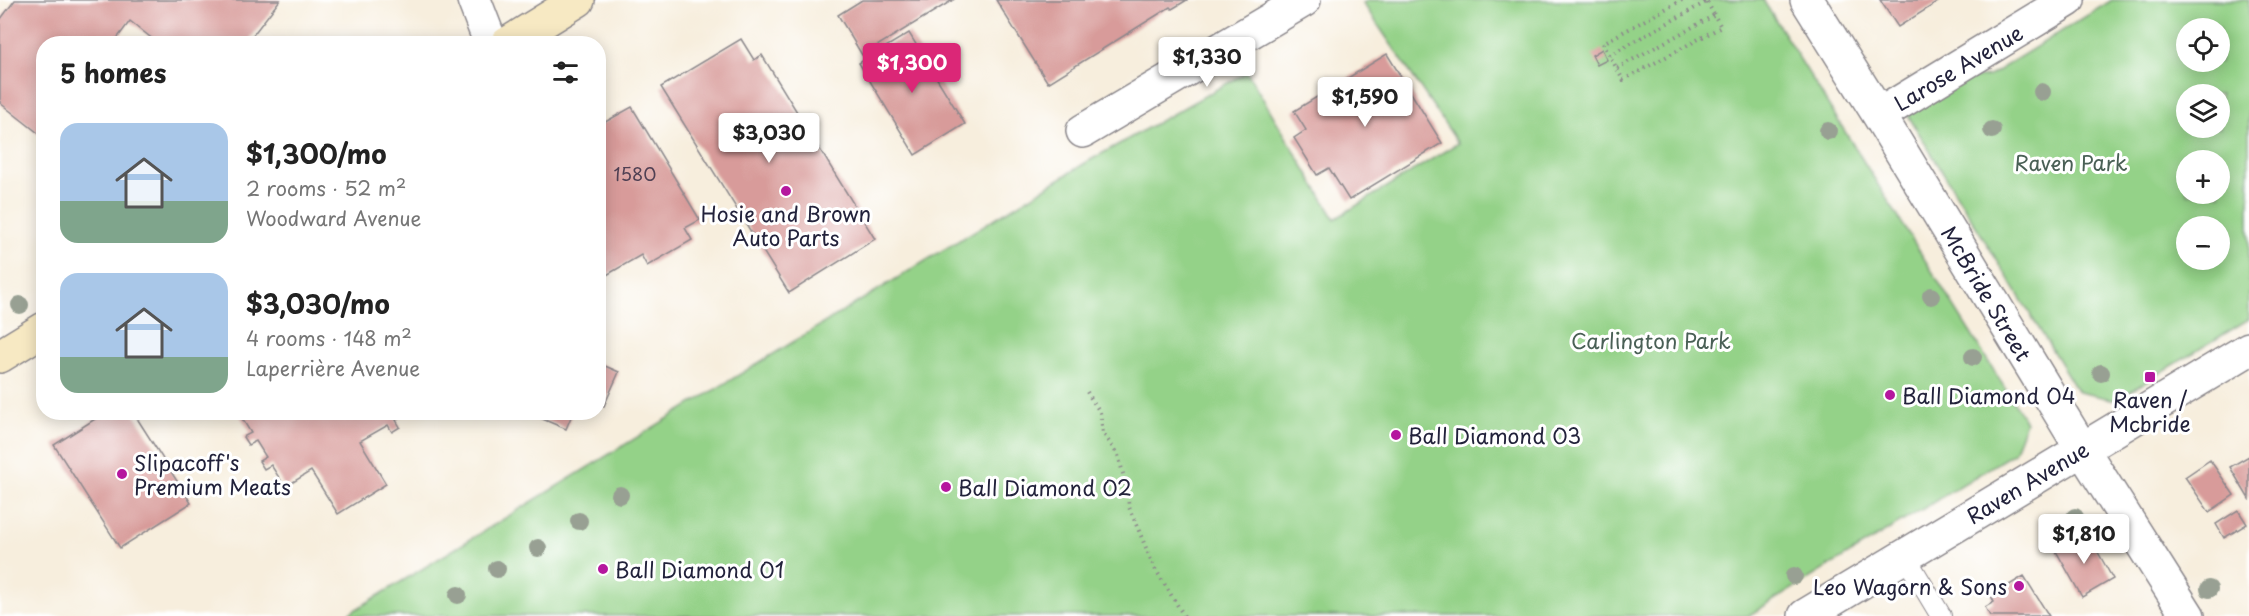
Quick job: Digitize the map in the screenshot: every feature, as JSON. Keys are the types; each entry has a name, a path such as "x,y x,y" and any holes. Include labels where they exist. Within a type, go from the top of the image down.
{"street":[{"path":"474,0 488,36"},
{"path":"520,36 578,0"},
{"path":"1083,131 1304,0"},
{"name":"McBride Street","path":"1807,0 2082,449 2188,616"},
{"name":"Larose Avenue","path":"1879,115 2068,0"},
{"path":"0,356 36,334"},
{"name":"Raven Avenue","path":"1805,616 2249,349"}],"lane":[{"path":"1905,556 1941,616"}],"path":[{"path":"1609,55 1708,1 1721,27 1623,80 1609,55 1603,43 1682,0"},
{"path":"1617,68 1714,15"},
{"path":"1087,392 1100,412 1103,434 1118,455 1127,488 1129,507 1154,567 1184,616"}],"green space":[{"name":"Carlington Park","path":"1368,0 1763,0 2026,422 2014,453 1748,616 345,616 1087,162 1247,72 1335,219 1458,143 1363,3"},
{"name":"Raven Park","path":"2112,0 2249,0 2249,319 2116,400 2078,392 1907,114 1956,80 1989,76"}],"building":[{"path":"15,0 280,0 252,36 149,36 130,21 119,36 36,36 36,131 0,103 0,20"},
{"path":"862,0 953,0 862,55 838,15"},
{"path":"996,0 1187,0 1172,9 1170,7 1048,83"},
{"path":"1880,0 1937,0 1938,2 1898,27"},
{"path":"909,33 965,124 915,155 859,63"},
{"name":"Hosie and Brown Auto Parts","path":"741,39 754,60 762,55 875,239 789,293 661,87"},
{"path":"1602,49 1607,60 1597,65 1592,55"},
{"path":"1387,54 1442,143 1349,200 1329,168 1317,175 1294,138 1306,130 1294,111"},
{"path":"632,107 700,220 685,228 692,240 647,266 641,255 606,275 606,122"},
{"path":"606,366 619,372 606,401"},
{"name":"Slipacoff's Premium Meats","path":"93,420 138,420 191,503 120,548 54,445"},
{"path":"243,420 396,420 400,427 392,432 388,425 360,441 386,484 338,514 311,471 285,487 271,465 264,469 259,461 266,457 256,441 248,445 243,437 251,433"},
{"path":"545,420 570,420 566,429"},
{"path":"2249,456 2249,499 2230,467"},
{"path":"2210,460 2234,495 2209,512 2185,477"},
{"path":"2238,510 2247,524 2224,538 2216,524"},
{"path":"2087,533 2113,579 2082,597 2056,551"},
{"name":"Leo Wagorn & Sons","path":"2024,576 2049,616 1990,616 1985,607 1994,602 1991,596"}],"place":[{"name":"Hosie and Brown Auto Parts","path":"786,191"},
{"name":"Raven / Mcbride","path":"2150,377"},
{"name":"Ball Diamond 04","path":"1890,395"},
{"name":"Ball Diamond 03","path":"1396,435"},
{"name":"Slipacoff's Premium Meats","path":"122,474"},
{"name":"Ball Diamond 02","path":"946,487"},
{"name":"Ball Diamond 01","path":"603,569"},
{"name":"Leo Wagorn & Sons","path":"2019,586"}]}
